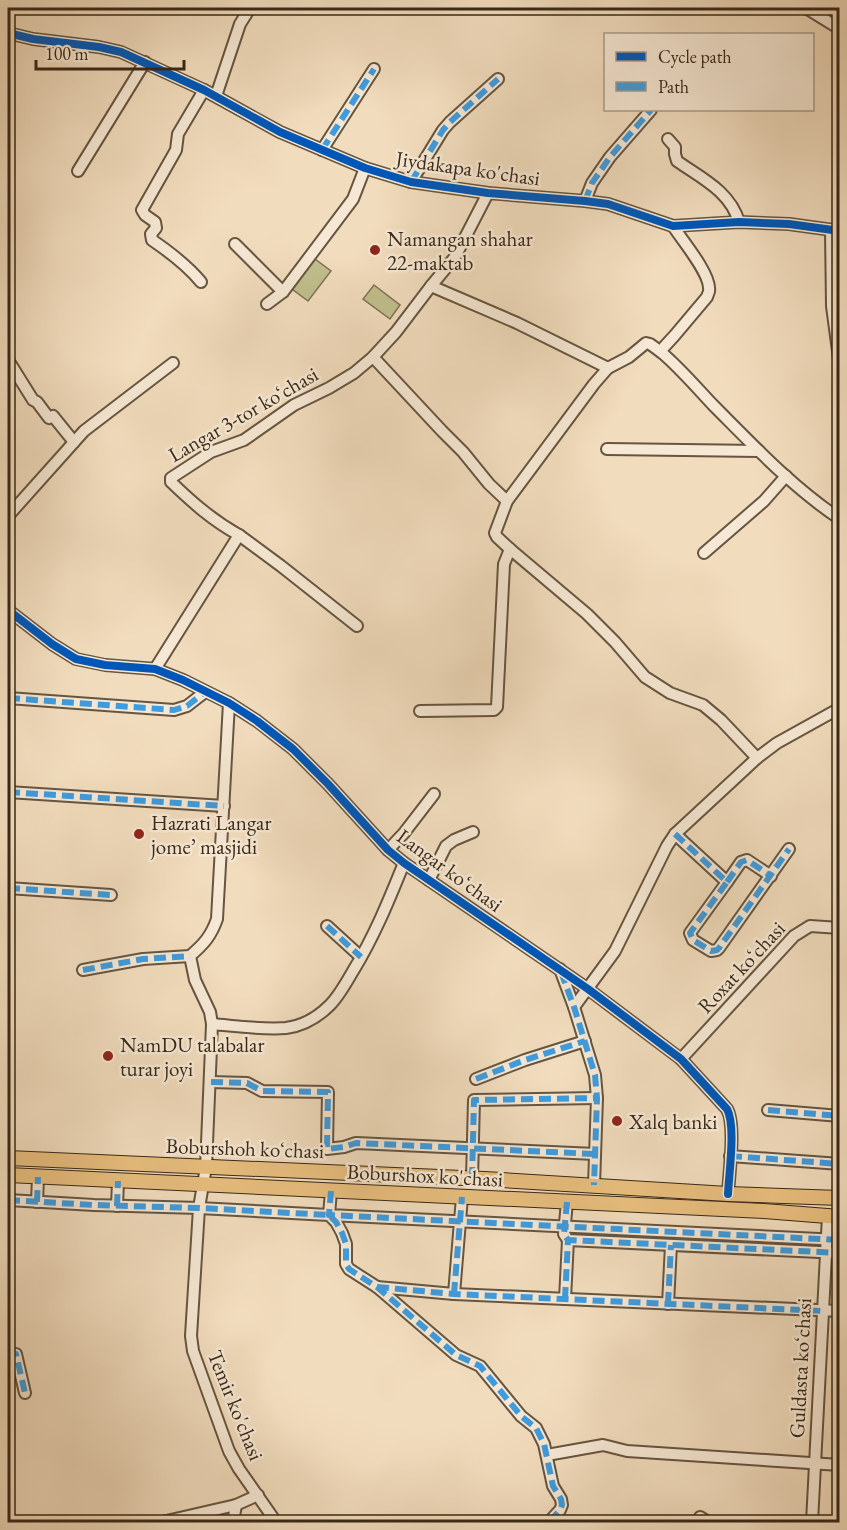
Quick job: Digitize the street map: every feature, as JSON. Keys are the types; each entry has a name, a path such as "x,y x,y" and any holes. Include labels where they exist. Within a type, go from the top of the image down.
{"main road":[{"name":"Boburshoh koʻchasi","path":"8,1158 840,1198"},
{"name":"Boburshox ko'chasi","path":"8,1175 764,1211 834,1217"}],"street":[{"path":"216,96 240,24 250,8"},
{"path":"806,8 840,28"},
{"name":"Jiydakapa ko'chasi","path":"8,33 33,39 99,46 121,52 216,96 280,132 364,168 411,182 488,193 608,204 673,226 739,222 789,224 835,231"},
{"path":"78,171 145,62"},
{"path":"322,150 374,69"},
{"path":"411,182 443,130 498,80"},
{"path":"201,282 176,257 152,240 151,234 156,228 155,222 142,210 176,150 178,134 204,90"},
{"path":"585,201 592,183 610,157 650,111"},
{"path":"668,140 675,147 677,161 714,186 733,205 739,222"},
{"path":"267,304 283,292 353,199 364,168"},
{"name":"Langar 3-tor koʻchasi","path":"239,535 200,510 171,482 171,478 211,452 244,440 294,405 329,388 373,357 456,258 488,193"},
{"path":"661,352 707,297 710,286 700,266 673,226"},
{"path":"835,231 832,306 840,366"},
{"path":"235,244 283,292"},
{"path":"431,286 517,323 608,368"},
{"path":"757,758 721,720 703,705 670,693 645,677 587,614 495,534 507,501 594,384 608,368 628,357 646,343 680,368 786,476 820,506 840,519"},
{"path":"373,357 507,501"},
{"path":"8,360 33,400 49,418 53,416 74,442"},
{"path":"8,516 84,431 173,363"},
{"path":"607,448 759,451"},
{"path":"705,553 756,508 786,476"},
{"path":"155,669 239,535 357,626"},
{"path":"420,711 494,710 497,707 504,564 510,549"},
{"name":"Langar koʻchasi","path":"8,610 52,644 76,658 105,665 155,669 228,703 257,721 293,749 388,850 404,863 560,969 681,1059 730,1115 732,1126 729,1194"},
{"path":"8,698 174,710 187,706 206,692"},
{"path":"84,970 143,959 190,956 213,932 218,918 228,703"},
{"path":"574,1007 615,951 675,834 757,758 777,743 840,708"},
{"path":"8,792 224,806"},
{"path":"388,850 434,794"},
{"path":"429,880 446,846 473,832"},
{"path":"675,834 727,882"},
{"path":"771,876 747,860 741,862 690,933 693,940 711,951 717,950 771,876 789,849"},
{"path":"212,1024 286,1028 306,1023 316,1017 331,1004 362,957 379,924 404,863"},
{"path":"8,888 111,896"},
{"path":"327,926 362,957"},
{"name":"Roxat koʻchasi","path":"681,1059 794,936 810,927 840,928"},
{"name":"Temir ko'chasi","path":"190,956 195,980 210,1012 212,1024 206,1167 199,1208 191,1336 193,1351 229,1451 276,1522"},
{"path":"560,969 595,1075 597,1098 594,1185"},
{"path":"476,1079 525,1060 585,1041"},
{"path":"211,1082 247,1083 262,1090 328,1092 327,1149 356,1143 595,1154"},
{"path":"472,1179 474,1100 597,1098"},
{"path":"768,1110 840,1116"},
{"path":"730,1156 840,1164"},
{"path":"37,1202 38,1177"},
{"path":"117,1206 118,1181"},
{"path":"331,1191 329,1215 342,1233 346,1244 346,1264 349,1269 377,1287 456,1355 480,1366 521,1416 536,1428 544,1444 553,1486 562,1505 549,1522"},
{"path":"454,1294 462,1197"},
{"path":"8,1200 840,1240"},
{"path":"565,1299 568,1240 564,1234 567,1202"},
{"name":"Guldasta koʻchasi","path":"812,1522 827,1239 834,1217"},
{"path":"568,1240 840,1253"},
{"path":"668,1304 671,1245"},
{"path":"377,1287 454,1294 840,1311"},
{"path":"8,1356 11,1353 16,1354 25,1393"},
{"path":"547,1455 603,1445 637,1452 840,1465"},
{"path":"162,1522 236,1505 258,1495"},
{"path":"234,1522 236,1505"}],"shaded area":[{"path":"315,259 331,271 308,301 292,289"},
{"path":"374,285 400,305 390,319 363,299"}],"marked path":[{"path":"322,150 374,69"},
{"path":"411,182 443,130 498,79"},
{"path":"585,201 592,183 610,157 650,111"},
{"path":"8,698 174,710 187,706 205,692"},
{"path":"8,792 224,806"},
{"path":"675,834 727,882 690,933 693,940 711,951 719,948 789,849"},
{"path":"727,882 741,862 747,860 771,876"},
{"path":"8,888 111,895"},
{"path":"327,926 361,957"},
{"path":"83,970 143,959 190,956"},
{"path":"561,972 595,1075 597,1098 594,1185"},
{"path":"476,1079 525,1060 585,1041"},
{"path":"211,1082 247,1083 262,1091 328,1092 327,1149 356,1143 595,1154"},
{"path":"472,1179 474,1100 597,1098"},
{"path":"768,1110 840,1116"},
{"path":"730,1156 840,1164"},
{"path":"37,1202 38,1177"},
{"path":"117,1206 118,1181"},
{"path":"331,1191 329,1215 840,1240"},
{"path":"454,1294 462,1197"},
{"path":"8,1200 329,1215 342,1233 346,1244 346,1264 349,1269 377,1287 456,1355 480,1366 521,1416 536,1428 544,1444 553,1486 562,1505 549,1522"},
{"path":"567,1202 564,1234 568,1240 840,1253"},
{"path":"565,1299 568,1240"},
{"path":"668,1304 671,1245"},
{"path":"377,1287 454,1294 823,1311"},
{"path":"8,1356 11,1353 16,1354 25,1393"},
{"path":"700,1517 708,1522"}],"cycle path":[{"path":"8,33 121,52 204,90 280,132 365,168 411,182 488,193 608,204 673,226 739,222 789,224 840,231"},
{"path":"8,610 52,644 76,659 105,665 155,669 229,703 257,721 293,749 388,850 404,863 588,989 681,1059 727,1109 730,1116 732,1137 728,1194"}],"place":[{"name":"Namangan shahar 22-maktab","path":"375,250"},
{"name":"Hazrati Langar jome’ masjidi","path":"139,834"},
{"name":"NamDU talabalar turar joyi","path":"108,1056"},
{"name":"Xalq banki","path":"617,1121"}]}
